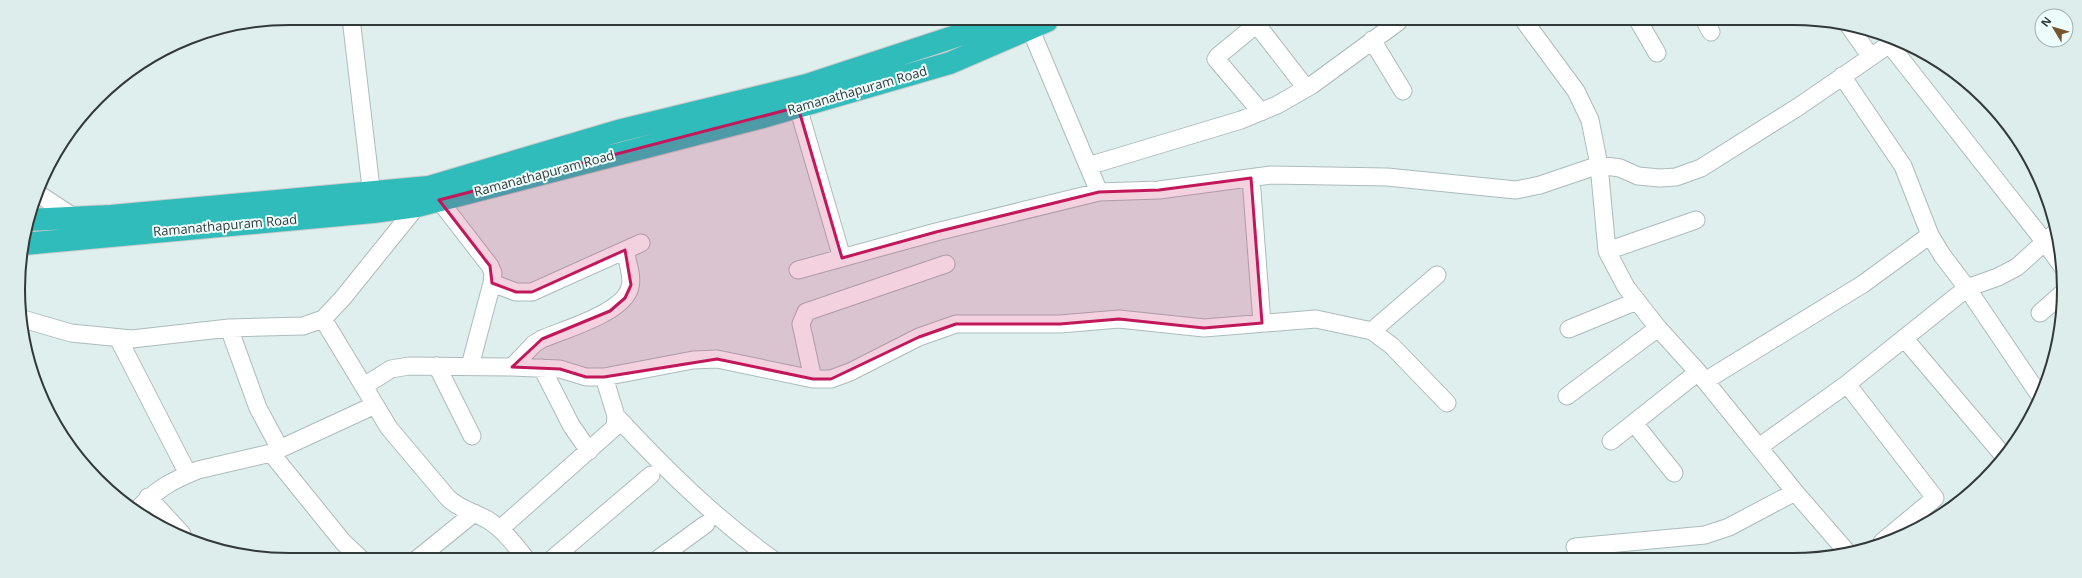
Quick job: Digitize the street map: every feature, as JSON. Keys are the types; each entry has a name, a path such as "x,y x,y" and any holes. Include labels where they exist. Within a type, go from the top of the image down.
{"highway":[{"name":"Ramanathapuram Road","path":"29,243 373,202 618,131 807,85 977,25"},
{"name":"Ramanathapuram Road","path":"34,220 373,202 417,206 798,107 950,63 1036,25"}],"street":[{"path":"352,25 373,202"},
{"path":"1038,25 1088,166 1099,192"},
{"path":"1253,25 1216,59 1261,112"},
{"path":"1257,25 1306,88"},
{"path":"1527,25 1576,91 1590,120 1599,165 1607,251 1626,287 1658,328 1702,376 1795,492 1844,548"},
{"path":"1640,25 1657,53"},
{"path":"1088,166 1241,120 1277,105 1306,88 1384,28 1403,91"},
{"path":"1853,32 1871,57"},
{"path":"798,270 936,232 1099,192 1159,190 1271,175 1388,177 1516,190 1540,185 1599,165 1620,168 1638,176 1660,178 1676,177 1701,168 1798,107 1891,44"},
{"path":"1759,447 1848,384 1967,288 1998,277 2017,267 2051,236 1898,47"},
{"path":"1842,76 1902,166 1930,236 2037,391"},
{"path":"798,107 842,258"},
{"path":"1251,178 1262,323"},
{"path":"42,196 75,218"},
{"path":"439,200 490,266 493,273 492,283 470,366"},
{"path":"27,320 71,334 132,339 230,328 303,326 323,319 342,299 417,206"},
{"path":"1607,251 1696,220"},
{"path":"1611,441 1634,423 1702,376 1863,284 1930,236"},
{"path":"492,283 516,292 532,292 641,243"},
{"path":"512,367 534,344 542,339 610,311 625,298 631,285 625,250"},
{"path":"813,379 801,324 806,312 946,264"},
{"path":"1372,331 1437,275"},
{"path":"2040,312 2056,298"},
{"path":"1569,329 1637,302"},
{"path":"323,319 389,428 448,498 459,508 474,513 500,529 520,553"},
{"path":"364,386 391,369 409,366 470,366 560,369 586,377 604,376 693,360 717,359 813,379 831,379 850,372 919,337 956,324 1060,324 1119,320 1204,328 1316,319 1372,331 1392,346 1447,403"},
{"path":"230,328 258,408 276,451 343,542 355,553"},
{"path":"1567,396 1658,328"},
{"path":"118,338 188,474"},
{"path":"1904,338 2000,452"},
{"path":"437,366 472,436"},
{"path":"542,368 571,425 589,451"},
{"path":"500,529 615,427 616,416 604,376"},
{"path":"1848,384 1935,498 1892,534"},
{"path":"140,507 163,486 188,474 198,470 276,451 375,405"},
{"path":"616,416 673,476 733,531 764,553"},
{"path":"1634,423 1674,473"},
{"path":"559,553 651,475"},
{"path":"1575,547 1705,535 1729,527 1795,492"},
{"path":"148,498 176,528"},
{"path":"425,553 474,513"},
{"path":"667,553 706,524"}],"highlighted area":[{"path":"798,107 842,258 936,232 1099,192 1159,190 1251,178 1262,323 1204,328 1119,319 1060,324 956,324 919,337 831,379 813,379 717,359 604,377 586,377 560,369 512,367 542,339 610,311 625,298 631,285 625,250 532,292 516,292 492,283 490,266 439,200"}]}
